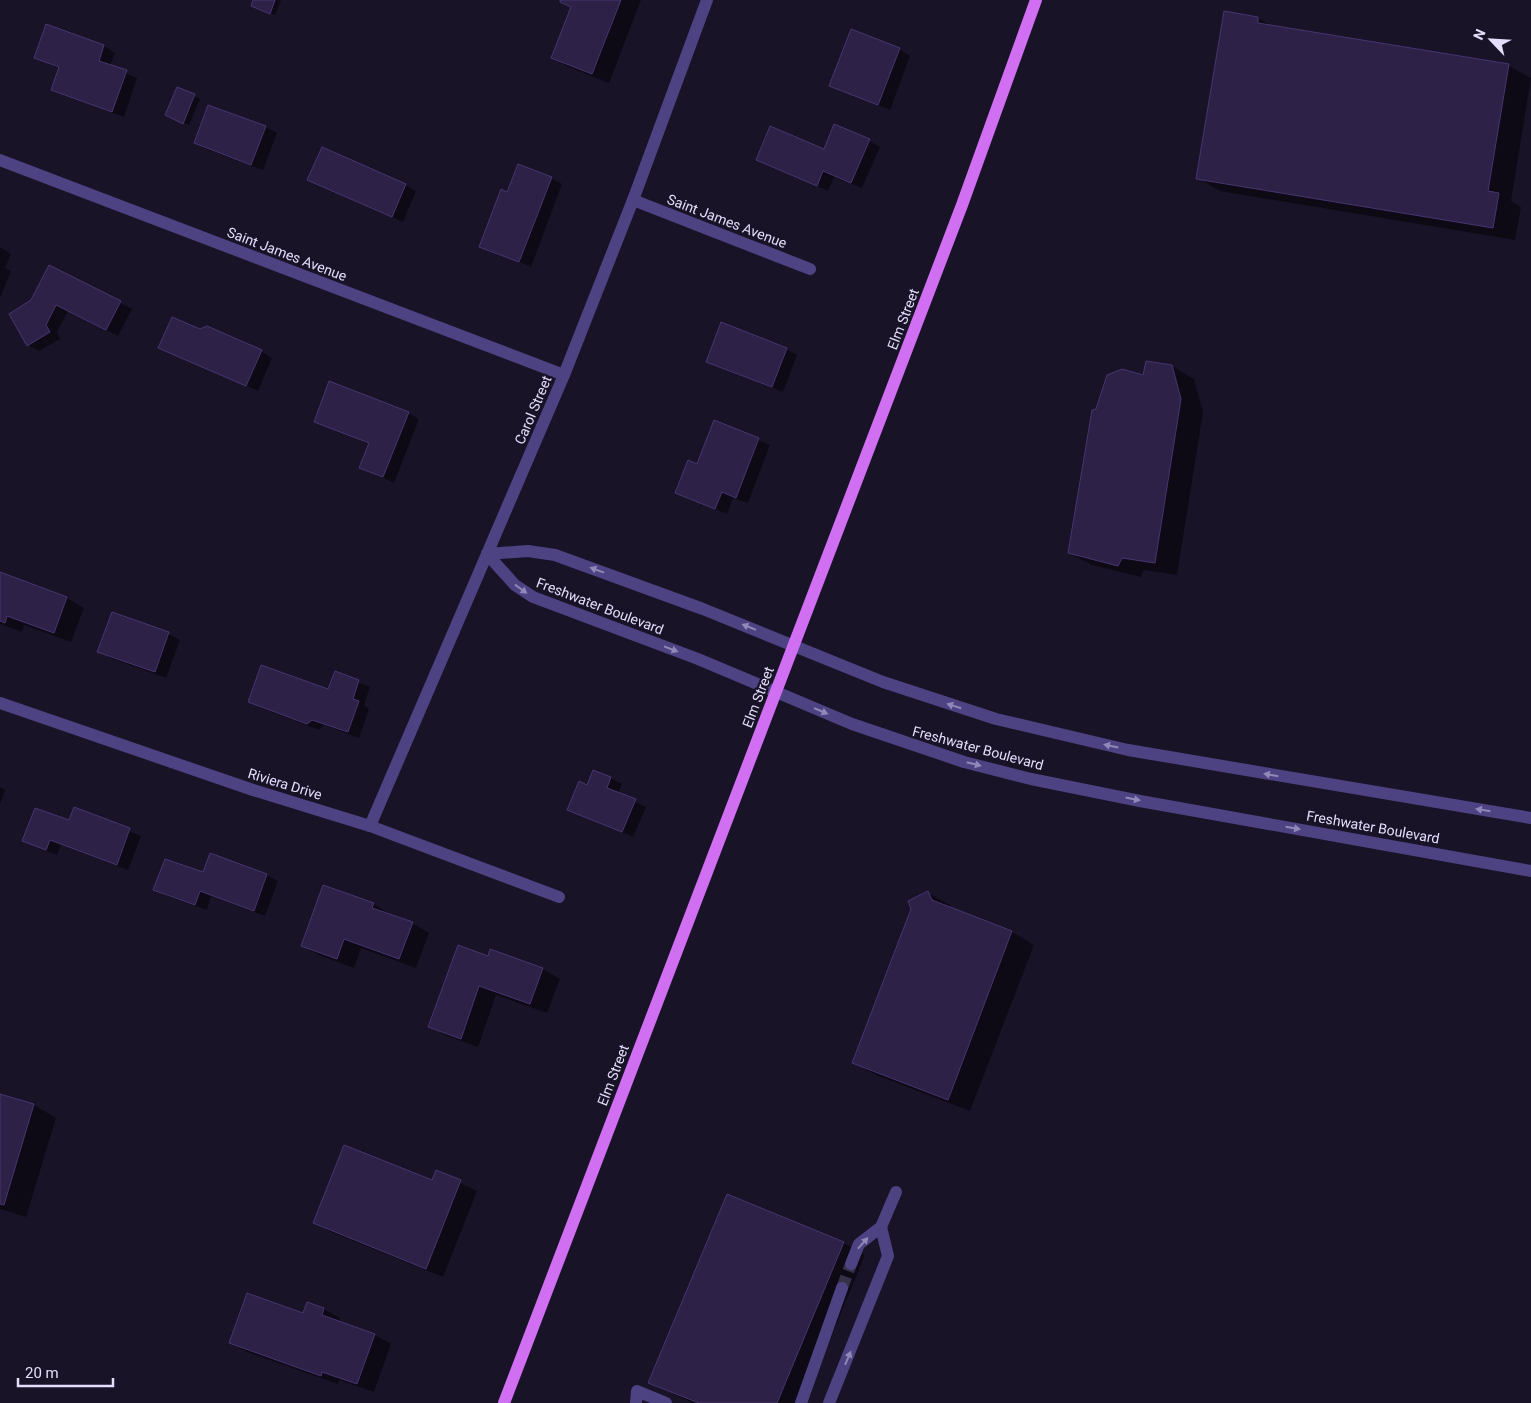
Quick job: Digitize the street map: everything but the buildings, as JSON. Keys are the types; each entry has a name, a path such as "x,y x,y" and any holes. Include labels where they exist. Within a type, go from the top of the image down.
{"main road":[{"name":"Elm Street","path":"504,1403 978,163 1036,0"}],"street":[{"name":"Carol Street","path":"370,826 564,375 633,200 707,0"},
{"name":"Saint James Avenue","path":"0,160 564,375"},
{"name":"Saint James Avenue","path":"633,200 810,269"},
{"path":"487,554 528,551 555,555 703,609 929,698 996,719 1062,735 1228,768 1531,818"},
{"name":"Freshwater Boulevard","path":"487,554 515,585 533,597 698,659 902,743 964,762 1031,779 1140,801 1531,871"},
{"name":"Riviera Drive","path":"0,704 253,790 370,826 559,897"},
{"path":"851,1264 859,1244 881,1227 896,1192"},
{"path":"829,1403 888,1256 881,1227"},
{"path":"801,1403 842,1288"},
{"path":"637,1397 666,1403"}],"tunnel":[{"path":"842,1288 851,1264"}]}
